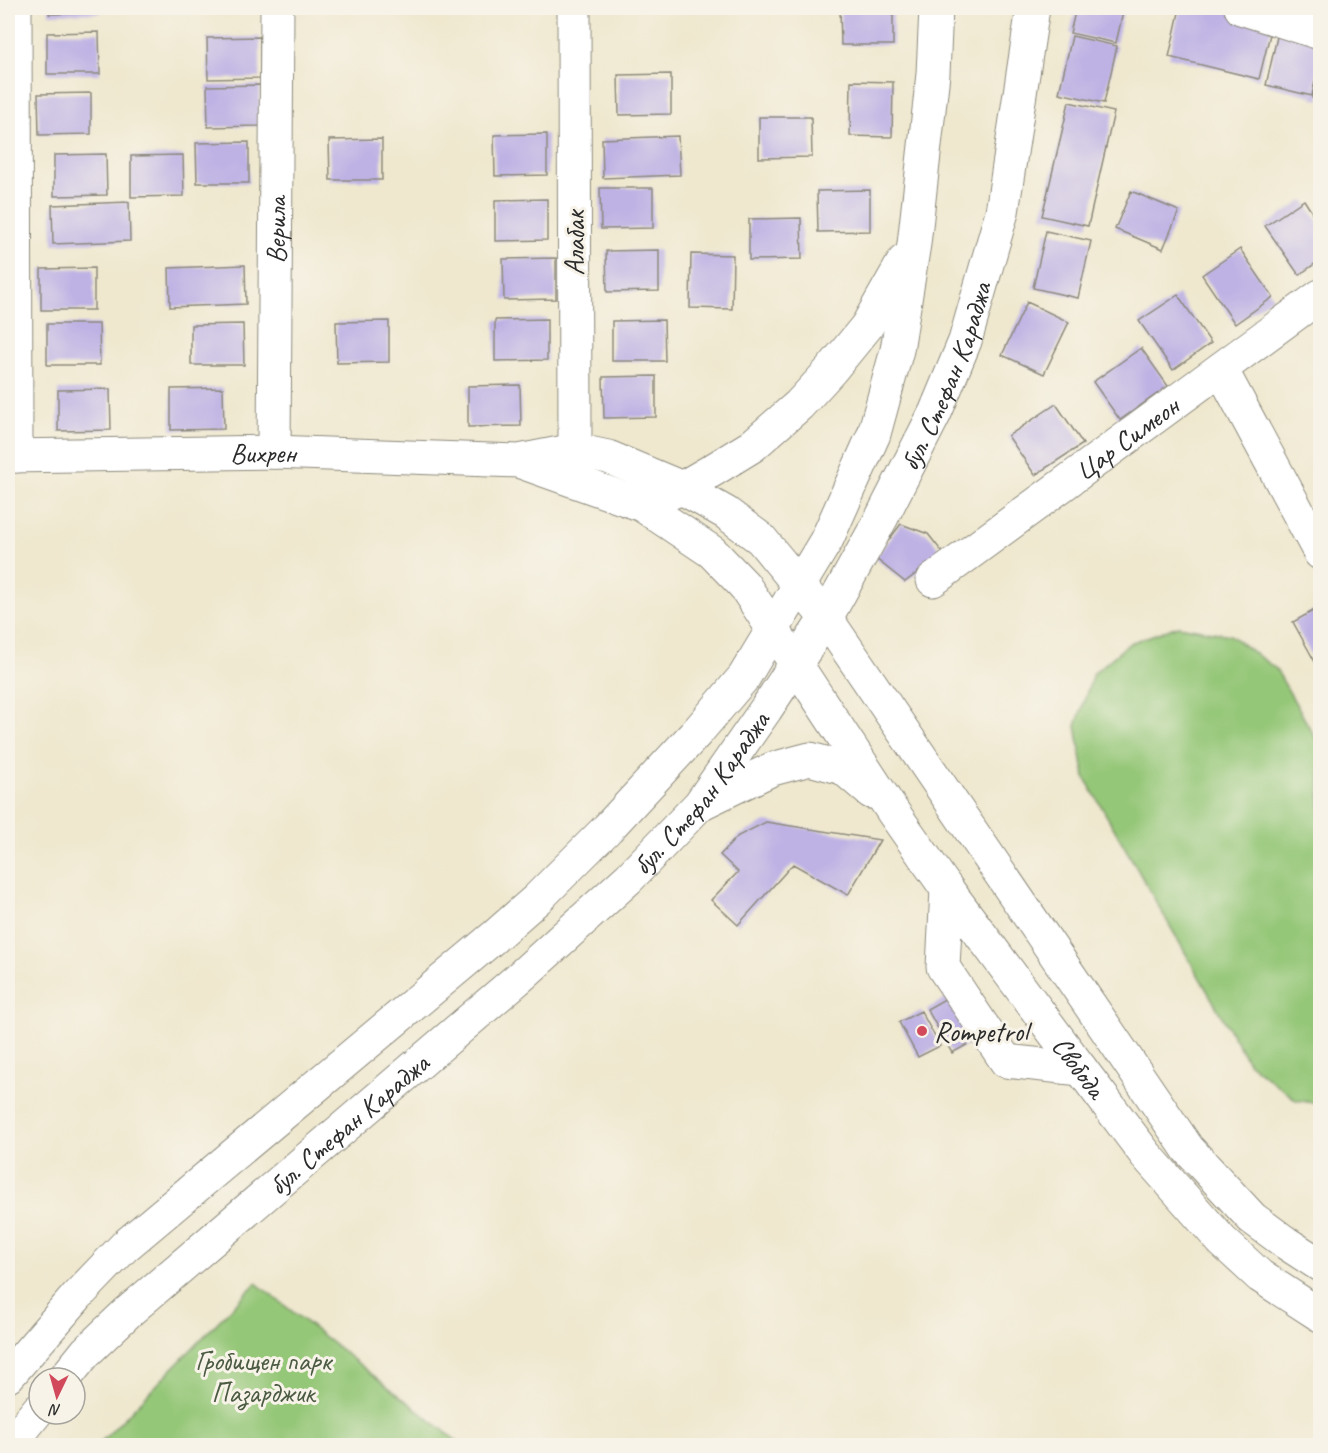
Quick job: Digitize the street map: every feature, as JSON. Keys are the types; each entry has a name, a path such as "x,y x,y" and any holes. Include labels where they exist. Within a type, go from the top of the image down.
{"street":[{"path":"12,456 15,8"},
{"name":"Верила","path":"274,452 277,8"},
{"name":"Алабак","path":"574,8 574,465"},
{"name":"бул. Стефан Караджа","path":"8,1376 76,1296 125,1246 495,937 537,899 608,828 744,677 827,539 874,434 897,350 914,244 933,74 936,8"},
{"name":"бул. Стефан Караджа","path":"74,1366 128,1312 520,977 629,878 700,804 826,618 882,517 935,413 965,341 1002,212 1033,8"},
{"path":"1241,8 1320,33"},
{"path":"642,505 682,488 752,446 799,405 867,326 914,244"},
{"name":"Цар Симеон","path":"933,580 1320,296"},
{"path":"1221,369 1320,553"},
{"name":"Вихрен","path":"12,456 274,452 574,465"},
{"name":"Свобода","path":"574,465 608,457 682,488 726,513 761,540 826,618 1188,1149 1252,1218 1320,1265"},
{"name":"Свобода","path":"574,465 642,505 712,552 744,585 893,812 1146,1155 1222,1241 1260,1276 1320,1315"},
{"path":"700,804 772,769 810,759 843,768 893,812"},
{"path":"947,888 943,967 1006,1061 1081,1069"},
{"path":"9,1446 27,1424"}],"green space":[{"path":"1178,626 1230,635 1276,669 1320,746 1320,1104 1296,1100 1248,1062 1085,778 1076,726 1093,674 1130,643"},
{"name":"Гробищен парк Пазарджик","path":"256,1283 462,1445 98,1445"}],"building":[{"path":"49,8 101,8 101,13 49,14"},
{"path":"840,8 893,8 893,45 841,45"},
{"path":"1076,8 1124,8 1116,43 1070,33"},
{"path":"1180,8 1214,8 1273,22 1259,79 1169,57"},
{"path":"1279,28 1320,38 1320,58 1312,96 1266,85"},
{"path":"99,32 100,74 47,74 47,33"},
{"path":"1072,36 1117,46 1104,103 1059,93"},
{"path":"260,37 260,78 208,79 207,38"},
{"path":"1320,66 1320,100 1312,98"},
{"path":"671,74 671,114 619,115 618,75"},
{"path":"851,81 893,82 892,137 850,136"},
{"path":"260,85 260,126 208,127 207,86"},
{"path":"91,93 91,134 39,135 38,94"},
{"path":"1069,102 1114,112 1088,226 1042,216"},
{"path":"759,117 811,117 812,157 759,158"},
{"path":"547,134 547,175 495,176 494,135"},
{"path":"678,136 680,175 603,178 602,139"},
{"path":"382,139 382,180 330,180 329,140"},
{"path":"249,142 249,183 197,183 196,143"},
{"path":"106,154 107,195 54,196 54,155"},
{"path":"183,155 184,196 131,197 131,156"},
{"path":"600,188 653,188 653,228 601,229"},
{"path":"870,190 870,231 818,232 817,191"},
{"path":"1131,191 1179,211 1163,249 1115,229"},
{"path":"547,199 547,240 495,241 495,200"},
{"path":"1304,200 1320,225 1320,260 1299,275 1265,226"},
{"path":"129,202 130,241 53,244 52,205"},
{"path":"801,218 802,259 749,260 749,219"},
{"path":"1046,231 1091,241 1078,298 1033,288"},
{"path":"1240,249 1273,297 1235,324 1202,275"},
{"path":"659,250 659,291 607,292 606,251"},
{"path":"691,254 733,255 732,309 690,308"},
{"path":"556,258 556,299 504,300 503,259"},
{"path":"245,265 246,304 170,307 169,268"},
{"path":"94,268 94,310 41,310 41,269"},
{"path":"1178,295 1211,343 1173,370 1139,321"},
{"path":"1027,302 1069,322 1044,374 1002,355"},
{"path":"547,319 547,360 495,361 495,320"},
{"path":"664,320 665,361 612,361 612,321"},
{"path":"389,321 389,362 337,363 336,322"},
{"path":"47,324 99,324 100,365 47,365"},
{"path":"243,324 244,365 191,365 191,325"},
{"path":"1141,348 1168,386 1120,420 1093,382"},
{"path":"656,376 656,417 604,418 603,377"},
{"path":"520,385 521,426 468,427 468,386"},
{"path":"223,388 224,429 171,430 171,389"},
{"path":"110,389 111,430 58,431 58,390"},
{"path":"1056,404 1083,444 1035,475 1008,436"},
{"path":"901,524 928,534 943,553 905,582 875,558"},
{"path":"1320,607 1320,671 1293,622"},
{"path":"766,822 880,840 848,895 793,864 738,925 711,900 738,872 720,855 738,836"},
{"path":"973,983 998,1028 952,1053 927,1009"},
{"path":"921,1011 940,1046 918,1057 899,1022"}],"place":[{"name":"Rompetrol","path":"922,1031"}]}
